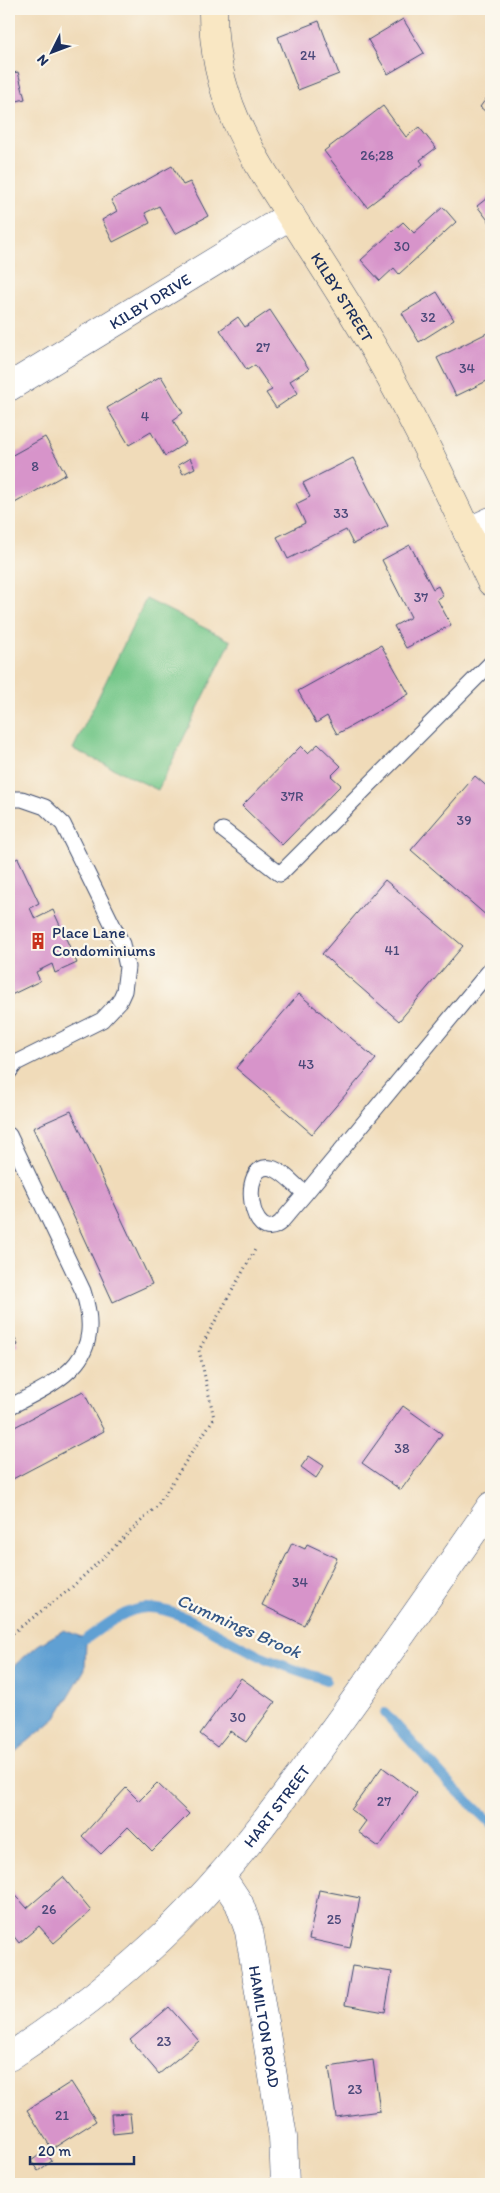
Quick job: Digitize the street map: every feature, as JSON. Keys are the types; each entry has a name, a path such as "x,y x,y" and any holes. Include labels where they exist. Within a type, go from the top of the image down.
{"street":[{"name":"KILBY STREET","path":"213,9 215,52 229,105 259,165 357,320 385,368 428,451 479,527 491,582"},
{"name":"KILBY DRIVE","path":"9,387 290,215"},
{"name":"HART STREET","path":"9,2057 116,1976 161,1937 221,1876 254,1837 338,1724 491,1506"},
{"name":"HAMILTON ROAD","path":"221,1876 238,1903 250,1931 283,2137 285,2184"}],"lane":[{"path":"223,830 280,874 491,663"},
{"path":"9,799 22,799 45,807 63,824 122,944 128,967 124,991 115,1007 102,1020 16,1063 9,1072"},
{"path":"305,1194 273,1168 262,1168 254,1174 252,1184 254,1213 259,1223 268,1228 278,1226 305,1194 491,969"},
{"path":"9,1135 83,1291 88,1306 90,1322 88,1338 83,1353 64,1378 9,1407"}],"path":[{"path":"9,1636 70,1589 157,1506 214,1418 199,1350 268,1228"}],"green space":[{"path":"146,599 231,641 158,790 73,749"}],"water":[{"path":"64,1630 86,1639 85,1669 56,1718 9,1757 9,1670 38,1645"}],"building":[{"path":"403,19 424,53 388,74 368,40"},
{"path":"319,21 339,74 298,90 278,37"},
{"path":"18,72 25,99 9,103 9,74"},
{"path":"491,92 491,116 480,107"},
{"path":"383,106 406,137 419,127 436,148 420,160 423,164 367,207 324,151"},
{"path":"172,166 183,185 190,182 208,216 175,234 159,206 145,213 150,223 113,242 102,220 117,211 111,200"},
{"path":"491,195 491,224 477,206"},
{"path":"443,207 456,222 399,274 394,268 380,281 361,260 403,222 414,233"},
{"path":"437,292 454,320 419,342 402,313"},
{"path":"270,310 309,369 290,381 298,393 276,408 266,393 272,390 255,365 247,370 220,330 238,317 245,327"},
{"path":"491,331 491,379 456,396 437,358"},
{"path":"161,376 183,413 173,420 186,443 165,456 151,432 129,445 107,408"},
{"path":"45,437 66,474 13,504 9,497 9,457"},
{"path":"190,458 195,468 183,474 178,465"},
{"path":"353,458 388,526 353,544 346,530 288,559 277,537 305,523 296,504 310,497 303,483"},
{"path":"410,545 433,589 438,586 443,596 437,599 451,625 406,648 394,626 411,617 382,560"},
{"path":"381,645 409,694 337,734 327,716 316,723 298,691"},
{"path":"318,744 341,766 331,776 341,785 282,845 242,806 301,746 308,753"},
{"path":"475,776 491,790 491,913 488,917 411,850"},
{"name":"Place Lane Condominiums","path":"18,858 39,903 30,908 35,919 53,910 77,963 55,973 52,964 36,972 40,981 9,996 9,863"},
{"path":"385,880 463,946 399,1021 322,954"},
{"path":"299,994 376,1059 312,1134 236,1068"},
{"path":"71,1111 152,1284 113,1302 33,1128"},
{"path":"9,1326 18,1345 9,1350"},
{"path":"83,1391 104,1431 9,1481 9,1430"},
{"path":"403,1406 442,1434 401,1490 362,1463"},
{"path":"309,1456 324,1466 316,1478 301,1467"},
{"path":"292,1543 305,1549 307,1544 337,1558 304,1625 262,1605"},
{"path":"241,1678 275,1702 246,1742 230,1731 217,1747 200,1734"},
{"path":"382,1767 417,1793 379,1847 358,1832 366,1821 351,1810"},
{"path":"157,1783 189,1814 152,1851 128,1827 101,1854 82,1836 126,1788 139,1801"},
{"path":"63,1877 91,1911 54,1943 39,1926 19,1943 9,1930 9,1892 11,1890 27,1908"},
{"path":"319,1890 360,1898 350,1948 309,1939"},
{"path":"352,1966 392,1972 385,2012 345,2005"},
{"path":"169,2007 199,2041 159,2074 130,2040"},
{"path":"373,2060 380,2111 336,2117 329,2067"},
{"path":"71,2082 96,2121 52,2149 27,2110"},
{"path":"130,2113 132,2132 113,2134 111,2114"},
{"path":"45,2151 52,2161 38,2171 31,2161"}],"waterway":[{"name":"Cummings Brook","path":"86,1639 122,1615 138,1609 158,1609 187,1618 266,1659 326,1680"},
{"name":"Cummings Brook","path":"385,1713 450,1784 491,1823"}],"place":[{"name":"Place Lane Condominiums","path":"38,941"}]}
